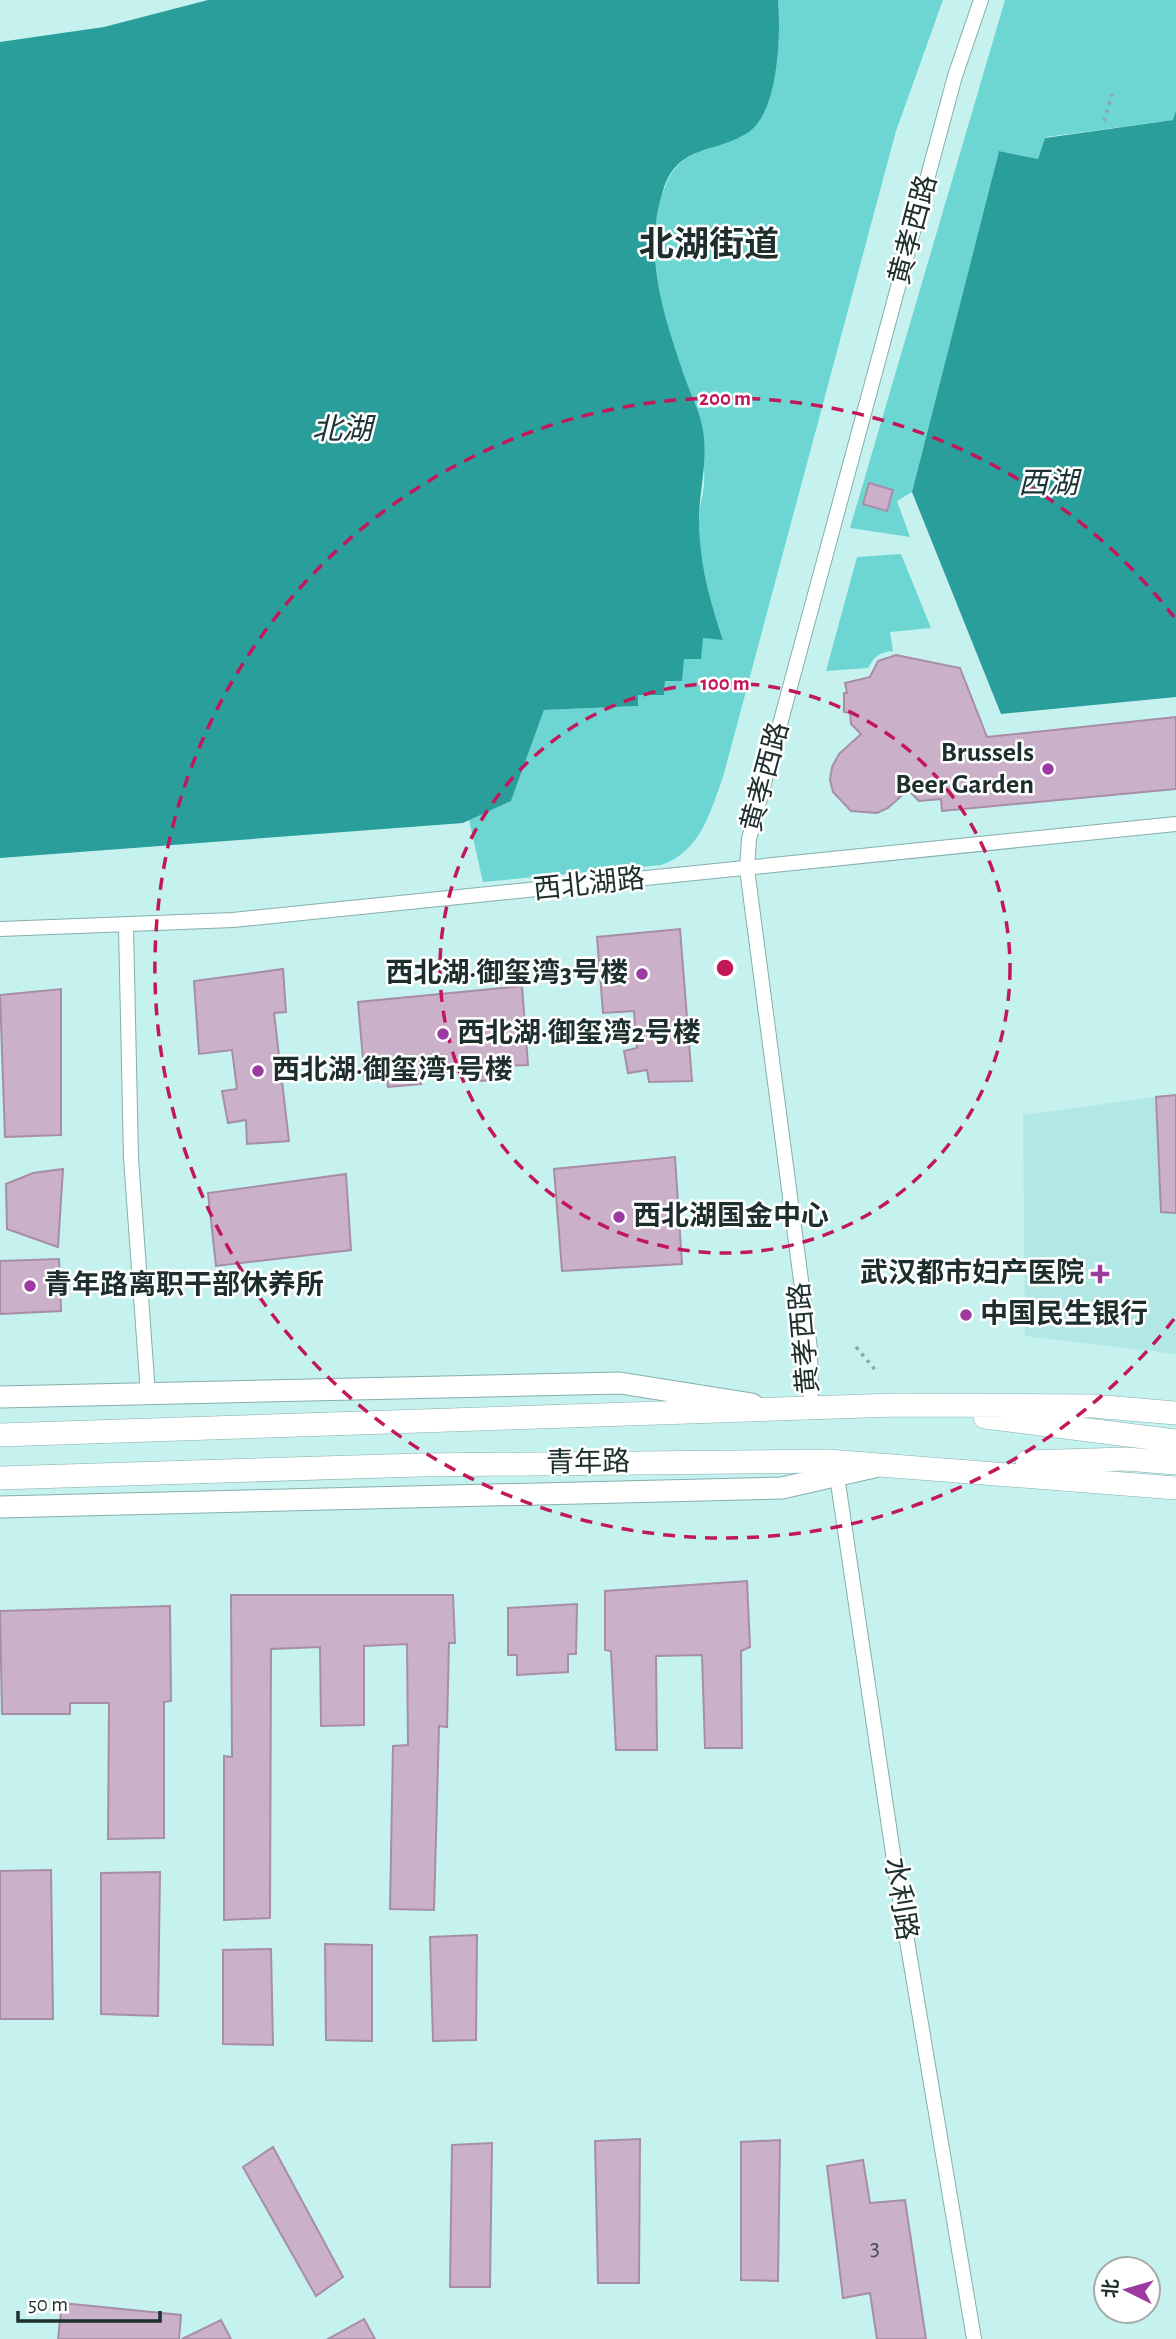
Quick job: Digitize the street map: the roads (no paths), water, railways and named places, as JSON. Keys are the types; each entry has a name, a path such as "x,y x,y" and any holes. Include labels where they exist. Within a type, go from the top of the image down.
{"main road":[{"path":"0,1397 620,1383 800,1409"},
{"path":"895,1405 1127,1448 1176,1463"},
{"name":"青年路","path":"0,1435 895,1405 1092,1406 1176,1413"},
{"path":"901,1465 1127,1448 1176,1441"},
{"name":"青年路","path":"0,1478 419,1465 833,1468 901,1465 1176,1488"},
{"path":"0,1507 782,1488 833,1468"}],"street":[{"name":"黄孝西路","path":"800,1409 810,1349 747,869 748,839 955,76 981,0"},
{"name":"西北湖路","path":"0,929 233,920 1176,824"},
{"path":"126,926 131,1158 148,1394"},
{"name":"水利路","path":"833,1468 898,1887 974,2339"}],"water":[{"name":"北湖","path":"208,0 778,0 776,70 767,106 760,121 737,138 699,152 678,164 663,191 657,215 656,263 664,311 703,431 704,454 699,510 701,553 723,640 703,638 701,659 684,659 682,681 665,681 664,695 638,695 638,706 544,710 511,801 463,823 0,858 0,42 104,27"},
{"name":"西湖","path":"1176,110 1176,697 1001,714 912,492 999,151 1038,159 1045,138 1173,120"}],"place":[{"name":"Brussels Beer Garden","path":"1048,769"},
{"name":"西北湖·御玺湾3号楼","path":"642,974"},
{"name":"西北湖·御玺湾2号楼","path":"443,1034"},
{"name":"西北湖·御玺湾1号楼","path":"258,1071"},
{"name":"西北湖国金中心","path":"619,1217"},
{"name":"武汉都市妇产医院","path":"1100,1274"},
{"name":"青年路离职干部休养所","path":"30,1286"},
{"name":"中国民生银行","path":"966,1315"}],"district":[{"name":"北湖街道","path":"709,245"}]}
